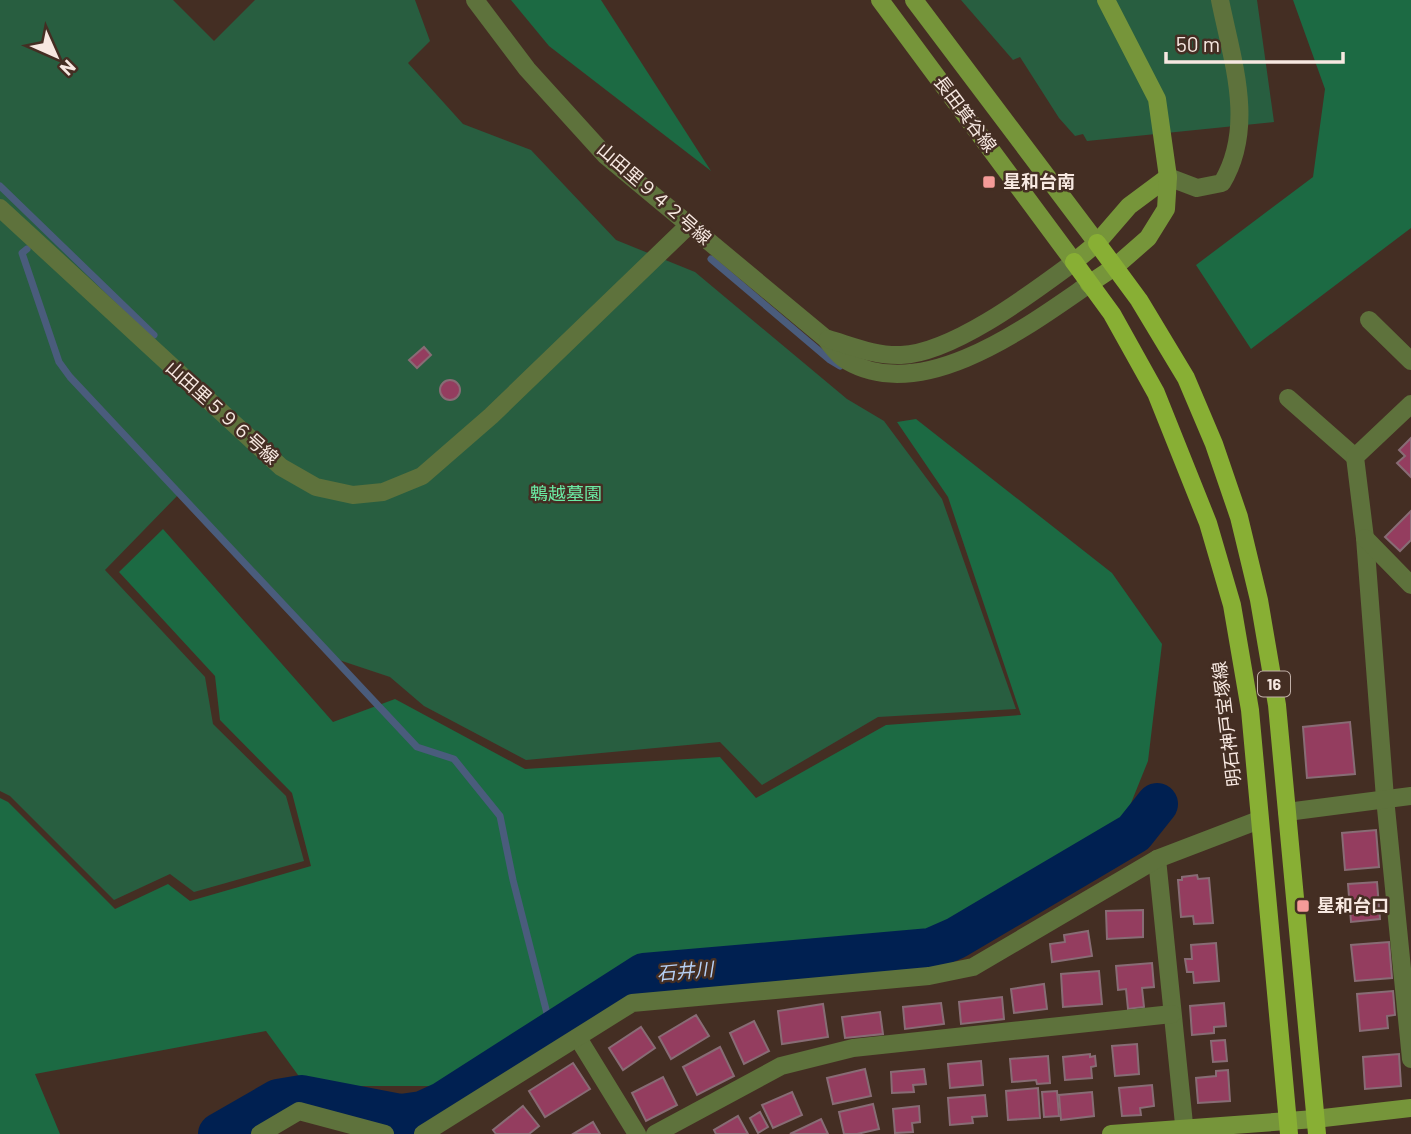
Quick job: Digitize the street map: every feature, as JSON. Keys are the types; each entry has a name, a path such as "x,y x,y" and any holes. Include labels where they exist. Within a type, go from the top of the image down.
{"main road":[{"name":"16","path":"1097,243 1139,300 1186,379 1214,444 1239,517 1259,600 1277,705 1316,1126"},
{"name":"明石神戸宝塚線","path":"1074,262 1112,314 1156,393 1208,523 1231,605 1247,697 1288,1127"}],"street":[{"name":"山田里９４２号線","path":"475,0 527,69 605,155 825,338 845,360 867,369 894,372 926,371 965,360 1011,335 1089,284"},
{"name":"長田箕谷線","path":"880,0 1074,262"},
{"name":"長田箕谷線","path":"914,0 1097,243"},
{"path":"1089,284 1137,250 1148,238 1166,209 1168,177 1157,99 1106,0"},
{"path":"1168,177 1197,188 1223,183 1233,165 1239,139 1241,101 1220,0"},
{"path":"1074,262 1097,243 1129,206 1168,177"},
{"name":"山田里５９６号線","path":"0,208 281,467 316,487 353,495 383,492 422,476 491,416 689,225"},
{"name":"山田里９４２号線","path":"825,338 872,353 901,355 926,352 963,335 1034,292 1074,262"},
{"path":"1369,320 1411,361"},
{"path":"1288,398 1355,457 1365,538 1385,798 1406,949 1411,1059"},
{"path":"1355,457 1411,404"},
{"path":"1365,538 1411,585"},
{"path":"1287,813 1411,796"},
{"path":"423,1134 632,1003 929,976 973,967 1157,859 1259,820"},
{"path":"1157,859 1185,1131"},
{"path":"655,1134 781,1066 853,1048 1172,1014"},
{"path":"578,1038 637,1134"},
{"path":"1111,1134 1316,1126 1411,1108"},
{"path":"260,1134 299,1111 385,1134"}],"green space":[{"name":"鵯越墓園","path":"0,0 173,0 214,41 255,0 415,0 430,41 408,63 463,124 531,150 616,240 695,272 847,399 884,421 942,499 1016,709 878,717 762,785 720,742 526,760 424,706 390,677 336,659 179,494 105,570 205,677 213,724 286,796 304,861 194,892 170,874 114,900 10,796 0,791"},
{"path":"511,0 601,0 711,171 549,46"},
{"path":"961,0 1257,0 1274,122 1087,141 1083,134 1075,136 1059,118 1020,57 1013,60"},
{"path":"1293,0 1411,0 1411,228 1251,349 1196,265 1313,177 1325,89"},
{"path":"916,419 1112,573 1162,644 1148,761 1125,818 940,941 641,970 445,1086 306,1086 266,1031 35,1074 60,1134 0,1134 0,798 8,802 115,909 168,884 190,901 311,866 292,793 220,720 215,676 119,572 163,529 333,722 395,699 525,769 720,757 756,798 886,725 1021,715 948,497 897,422"}],"building":[{"path":"424,347 431,355 417,368 409,360"},
{"path":"450,380 457,383 460,390 457,397 450,400 443,397 440,390 443,383"},
{"path":"1411,438 1411,477 1397,463 1405,456 1399,450"},
{"path":"1411,511 1411,540 1400,551 1385,537"},
{"path":"1350,722 1355,774 1307,778 1303,727"},
{"path":"1376,830 1379,867 1345,870 1342,833"},
{"path":"1197,875 1198,879 1209,878 1213,923 1194,924 1193,916 1181,917 1178,880"},
{"path":"1377,882 1380,919 1351,922 1348,884"},
{"path":"1143,910 1143,937 1107,939 1106,911"},
{"path":"1088,931 1092,956 1052,962 1050,944 1065,942 1064,935"},
{"path":"1389,942 1392,978 1355,981 1351,945"},
{"path":"1216,943 1219,981 1194,983 1193,972 1187,972 1185,959 1192,959 1191,945"},
{"path":"1152,963 1154,987 1142,988 1144,1007 1128,1009 1126,989 1118,990 1116,966"},
{"path":"1099,971 1102,1004 1063,1007 1061,974"},
{"path":"1044,984 1047,1009 1014,1013 1011,989"},
{"path":"1393,991 1395,1015 1387,1016 1388,1028 1360,1031 1357,994"},
{"path":"1002,997 1004,1019 961,1024 959,1002"},
{"path":"941,1003 944,1024 905,1029 903,1007"},
{"path":"1224,1003 1226,1026 1214,1027 1214,1033 1192,1035 1190,1006"},
{"path":"823,1004 828,1037 782,1044 778,1011"},
{"path":"880,1012 883,1034 845,1038 842,1017"},
{"path":"696,1015 709,1036 671,1059 659,1037"},
{"path":"754,1021 769,1051 744,1064 730,1033"},
{"path":"641,1027 655,1048 623,1070 609,1048"},
{"path":"1225,1040 1227,1061 1213,1062 1211,1041"},
{"path":"1137,1044 1139,1074 1115,1076 1112,1046"},
{"path":"720,1047 734,1076 697,1095 683,1067"},
{"path":"1090,1054 1090,1057 1095,1056 1096,1066 1091,1067 1092,1078 1065,1080 1063,1057"},
{"path":"1399,1054 1401,1086 1365,1089 1363,1057"},
{"path":"1048,1056 1050,1083 1037,1084 1036,1080 1012,1082 1010,1059"},
{"path":"981,1061 983,1085 950,1088 948,1064"},
{"path":"573,1063 590,1089 545,1117 529,1091"},
{"path":"865,1069 871,1096 833,1104 827,1078"},
{"path":"924,1069 926,1084 913,1085 914,1092 892,1093 891,1072"},
{"path":"1228,1070 1230,1101 1198,1103 1196,1078 1216,1076 1216,1071"},
{"path":"663,1077 677,1105 646,1121 632,1093"},
{"path":"1152,1085 1154,1106 1140,1108 1141,1115 1122,1116 1119,1088"},
{"path":"1038,1088 1040,1118 1008,1120 1006,1091"},
{"path":"1057,1091 1059,1116 1044,1117 1042,1092"},
{"path":"792,1092 802,1115 773,1128 762,1105"},
{"path":"1092,1092 1094,1116 1061,1120 1059,1095"},
{"path":"985,1095 987,1116 972,1117 973,1123 950,1125 948,1098"},
{"path":"873,1104 879,1129 844,1134 839,1112"},
{"path":"523,1106 539,1126 529,1134 496,1134 493,1130"},
{"path":"919,1106 920,1122 912,1123 913,1132 895,1133 893,1109"},
{"path":"760,1112 768,1127 758,1133 750,1118"},
{"path":"738,1116 748,1134 716,1134 714,1130"},
{"path":"821,1119 828,1134 790,1134"},
{"path":"593,1122 600,1134 573,1134"}],"waterway":[{"path":"0,186 154,335"},
{"path":"27,249 22,253 59,362 70,377 417,747 454,759 500,816 513,880 552,1033"},
{"path":"711,259 840,366"},
{"name":"石井川","path":"219,1134 278,1100 302,1096 401,1115 422,1112 444,1102 644,974 931,949 956,938 1134,833 1157,804"}],"place":[{"name":"星和台南","path":"989,182"},
{"name":"星和台口","path":"1303,906"}]}
